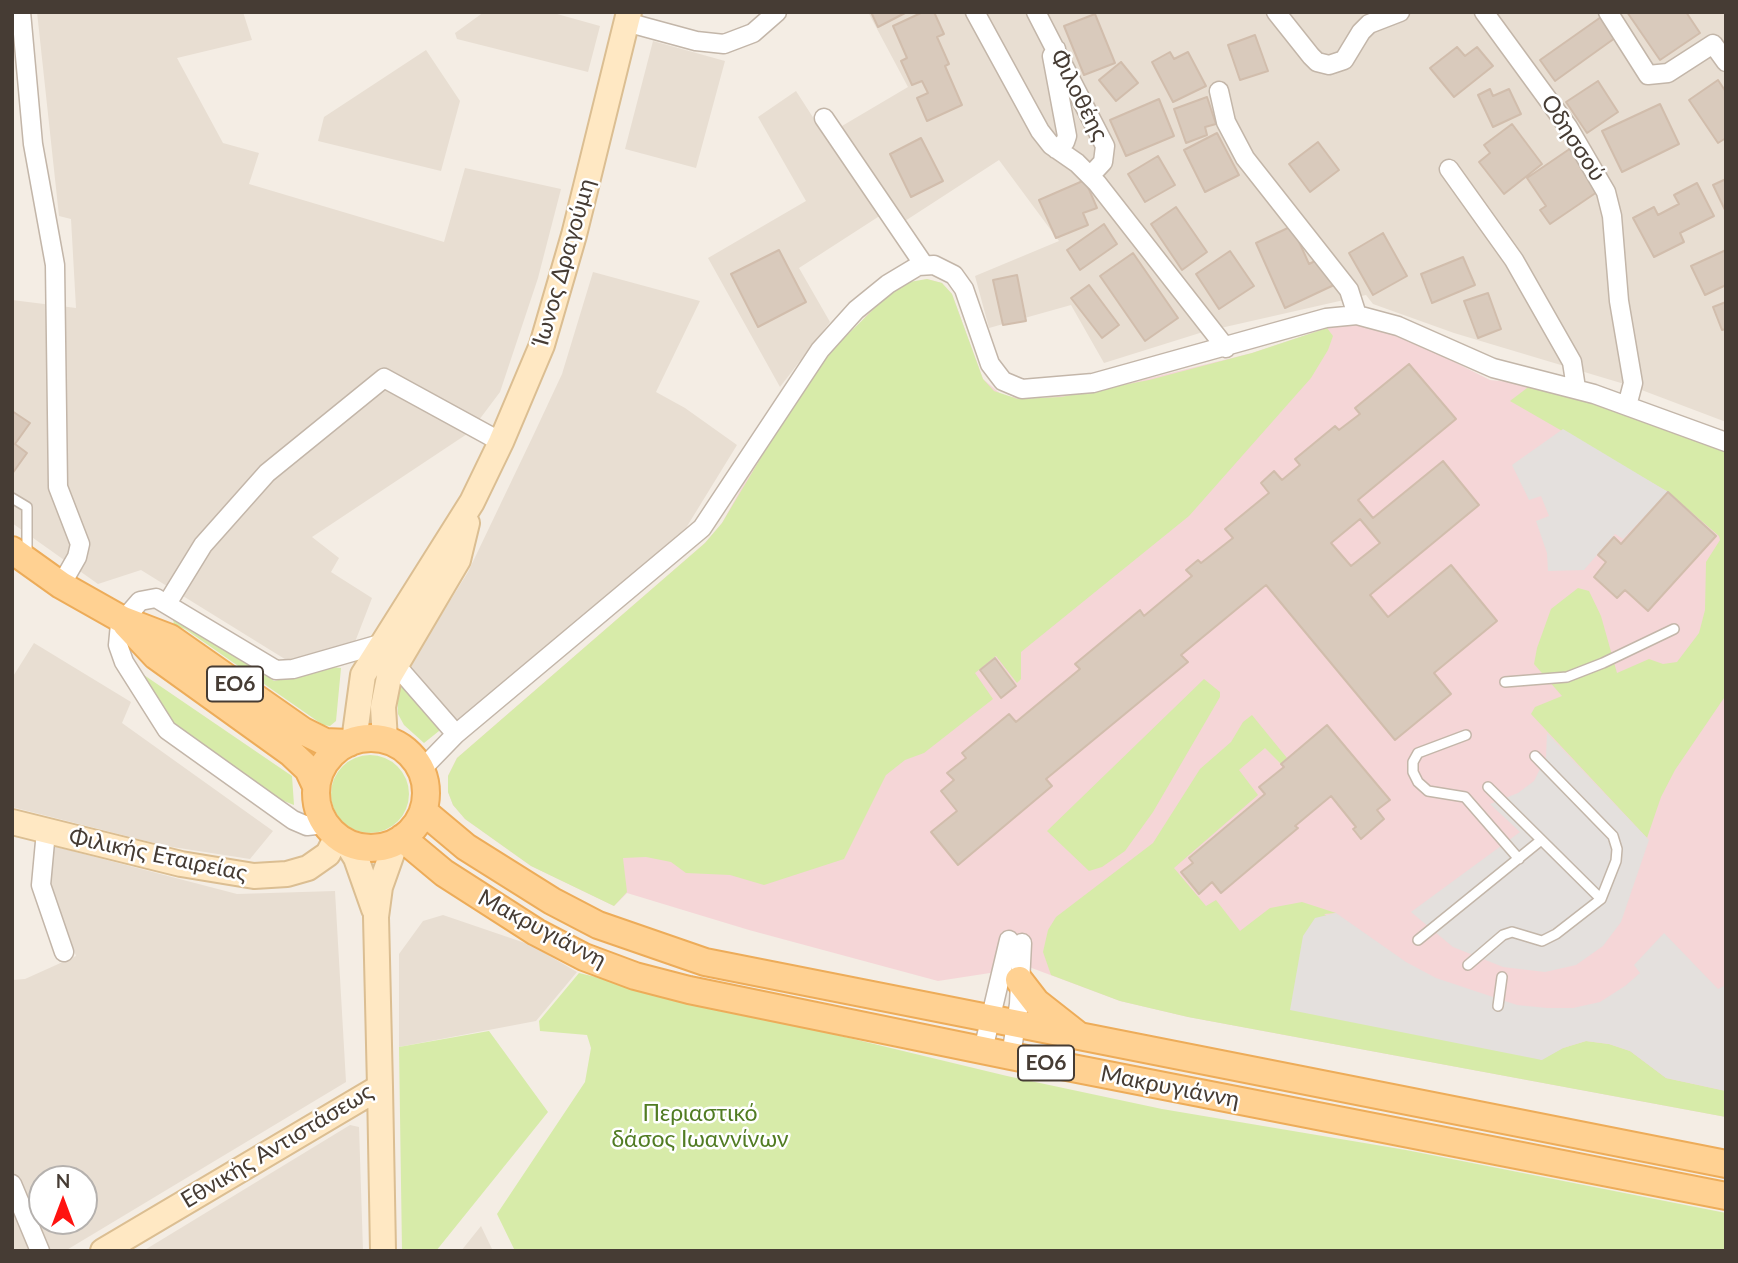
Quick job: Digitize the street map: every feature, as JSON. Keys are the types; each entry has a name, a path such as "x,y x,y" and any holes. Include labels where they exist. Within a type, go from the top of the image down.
{"main road":[{"name":"ΕΟ6","path":"20,555 61,585 123,620 170,638 303,731 325,742 385,740"},
{"name":"ΕΟ6","path":"123,620 156,656 291,753 308,769 316,786 317,806 336,834"},
{"path":"336,834 371,848 399,840 415,826 423,811 426,797 421,770 406,751 385,740"},
{"path":"316,786 328,759 351,742"},
{"name":"Μακρυγιάννη","path":"423,811 466,847 552,901 598,925 644,943 746,971 1085,1040 1726,1164"},
{"name":"Μακρυγιάννη","path":"399,840 444,873 536,932 584,957 635,976 689,990 1011,1056 1726,1196"},
{"path":"1019,980 1036,1002 1085,1040"}],"street":[{"path":"21,12 32,133 55,265 58,487 80,544 77,557 61,585"},
{"path":"628,17 696,41 724,44 753,33 777,12"},
{"path":"975,12 1040,131 1056,149 1090,176 1226,348"},
{"name":"Φιλοθέης","path":"1036,12 1105,146 1104,162 1090,176"},
{"path":"1276,12 1317,62 1329,65 1344,60 1369,24 1400,12"},
{"name":"Οδησσού","path":"1484,12 1568,127 1606,192 1612,216 1619,302 1633,383 1627,406"},
{"path":"1608,12 1647,75 1668,74 1713,44 1726,62"},
{"name":"Ίωνος Δραγούμη","path":"387,654 472,502 501,442 556,302 628,17"},
{"path":"1056,49 1052,55 1067,136 1056,149"},
{"path":"1219,91 1226,122 1245,158 1349,290 1357,315"},
{"path":"824,118 924,265"},
{"path":"1449,169 1514,260 1572,362 1577,378 1576,388"},
{"path":"421,770 456,734 702,528 820,350 856,310 904,272 924,265 940,267 960,282 990,364 1011,386 1037,389 1093,383 1326,318 1357,315 1398,326 1493,368 1576,388 1726,442"},
{"path":"168,602 203,545 267,472 384,378 501,442"},
{"path":"376,917 356,858 336,834 293,820 167,730 121,654 118,640 123,620 135,605 146,598 168,602 276,670 387,654"},
{"path":"387,654 456,734"},
{"path":"385,740 387,654"},
{"path":"351,742 361,680 387,654"},
{"name":"Φιλικής Εταιρείας","path":"12,822 219,871 270,876 300,871 318,863 328,854 336,834"},
{"name":"Φιλικής Εταιρείας","path":"46,831 41,885 64,951"},
{"path":"376,917 380,887 399,840"},
{"name":"Εθνικής Αντιστάσεως","path":"103,1251 380,1087 376,917"},
{"path":"983,1050 989,1020 1016,942 1019,980 1011,1056"},
{"path":"380,1087 383,1251"},
{"path":"12,1184 40,1251"}],"lane":[{"path":"12,498 27,507 20,555"},
{"path":"1505,682 1567,677 1674,629"},
{"path":"1465,735 1418,753 1413,762 1413,772 1418,782 1429,791 1465,797 1519,859"},
{"path":"1468,965 1503,935 1512,932 1542,941 1556,934 1601,899 1616,861 1617,849 1613,836 1535,756"},
{"path":"1488,787 1601,899"},
{"path":"1418,940 1540,841"},
{"path":"1498,1006 1502,976"}],"shaded area":[{"path":"37,12 243,12 252,40 177,58 223,143 259,153 249,184 444,242 465,168 561,189 538,278 500,392 470,432 312,537 339,558 331,572 372,598 355,642 288,661 141,570 98,584 12,523 12,300 76,308 71,219 59,216"},
{"path":"484,12 550,12 600,26 588,72 457,39 455,33"},
{"path":"868,12 1726,12 1726,422 1631,386 1454,333 1373,304 1366,295 1203,332 1104,363 1071,305 989,328 975,276 1059,241 999,160 905,221 895,206 799,268 830,322 780,387 708,258 806,201 758,117 796,91 825,136 908,87"},
{"path":"653,41 725,61 696,168 625,149"},
{"path":"426,50 460,101 441,171 318,141 324,117"},
{"path":"593,272 700,301 656,392 685,408 737,445 686,528 458,722 410,665 468,572 562,374"},
{"path":"927,279 942,283 952,294 983,379 1003,396 1035,399 1097,391 1252,353 1327,328 1355,324 1399,334 1490,380 1540,385 1726,449 1726,1117 1188,1017 1120,1001 1029,967 938,981 749,930 627,893 614,906 531,866 465,819 453,805 448,792 448,776 457,758 705,543 722,523 757,460 871,309 901,287"},
{"path":"1563,429 1668,492 1623,539 1615,534 1584,570 1548,571 1547,553 1536,521 1549,516 1541,496 1529,500 1512,465"},
{"path":"34,643 131,702 122,723 273,831 250,859 166,846 12,807 12,678"},
{"path":"1547,733 1649,840 1621,922 1603,946 1576,965 1545,972 1503,967 1453,947 1411,912 1520,832 1490,804 1518,793 1534,781 1546,757"},
{"path":"53,846 237,894 335,891 346,1082 98,1231 98,1165 28,1165 28,1235 92,1235 65,1251 12,1251 12,980 25,979 76,956 49,878"},
{"path":"1336,913 1406,962 1436,978 1517,1005 1547,1008 1573,1008 1600,1002 1625,986 1640,973 1634,965 1664,933 1718,989 1726,985 1726,1091 1666,1078 1630,1051 1609,1044 1586,1041 1563,1048 1542,1060 1290,1010 1303,936 1315,918"},
{"path":"443,915 531,945 577,972 536,1021 399,1047 399,954 423,921"},
{"path":"350,1125 359,1127 363,1251 143,1251"},
{"path":"481,1226 493,1251 461,1251"}],"green space":[{"path":"927,279 942,283 952,294 983,379 994,391 1018,399 1061,397 1149,380 1252,353 1327,328 1333,336 1311,378 1189,516 1021,652 1021,679 1017,683 996,656 975,673 993,699 924,753 905,760 886,775 844,859 764,885 730,875 686,873 671,862 646,857 623,858 627,892 614,906 531,866 465,819 453,805 448,792 448,776 457,758 705,543 722,523 809,377 831,351 887,296 909,282"},
{"path":"1531,385 1560,391 1726,449 1726,695 1675,770 1661,797 1647,838 1531,714 1535,707 1562,696 1534,664 1537,648 1551,609 1578,588 1589,591 1601,616 1617,673 1649,659 1663,664 1677,662 1699,633 1705,610 1706,562 1720,540 1719,536 1668,492 1510,401"},
{"path":"173,619 185,621 274,681 332,667 341,668 336,721 330,726 323,725 185,629 174,625"},
{"path":"141,673 292,776 294,805 276,798 172,723"},
{"path":"1204,679 1220,692 1220,697 1153,812 1125,851 1102,867 1089,871 1047,831"},
{"path":"403,683 439,726 439,731 424,743 404,725 398,714 397,692"},
{"path":"1252,715 1287,758 1281,764 1265,748 1239,770 1258,795 1174,868 1206,906 1216,900 1240,931 1270,908 1302,902 1336,913 1324,914 1541,1060 1563,1048 1586,1041 1609,1044 1630,1051 1666,1078 1726,1091 1726,1117 1188,1017 1120,1001 1051,975 1043,952 1048,930 1056,917 1153,843 1200,769 1231,742 1243,722"},
{"path":"370,755 385,758 398,766 406,779 409,794 406,809 398,822 385,830 370,833 355,830 342,822 334,809 331,794 334,779 342,766 355,758"},
{"name":"Περιαστικό δάσος Ιωαννίνων","path":"579,973 1007,1076 1162,1109 1406,1150 1726,1213 1726,1251 515,1251 497,1214 585,1082 591,1048 587,1035 540,1031 539,1021"},
{"path":"489,1031 548,1112 436,1251 402,1251 399,1047"}],"building":[{"path":"871,12 907,12 878,27"},
{"path":"923,12 934,12 944,34 937,37 949,64 945,66 962,105 927,121 917,98 928,93 922,81 912,85 901,61 907,58 893,26"},
{"path":"1627,12 1686,12 1700,33 1660,60"},
{"path":"1095,14 1115,63 1084,75 1064,26"},
{"path":"1601,17 1615,38 1555,81 1540,60"},
{"path":"1255,35 1268,71 1240,80 1228,45"},
{"path":"1457,47 1465,56 1477,47 1493,66 1454,97 1430,68"},
{"path":"1170,52 1174,59 1188,52 1206,86 1173,102 1152,62"},
{"path":"1121,62 1138,83 1116,101 1099,80"},
{"path":"1718,80 1726,92 1726,138 1718,143 1689,100"},
{"path":"1598,81 1618,112 1587,133 1566,102"},
{"path":"1490,89 1493,96 1509,89 1521,114 1493,127 1478,95"},
{"path":"1207,97 1216,124 1205,127 1207,135 1186,143 1174,109"},
{"path":"1159,99 1174,136 1126,156 1110,120"},
{"path":"1660,104 1679,144 1622,172 1602,131"},
{"path":"1512,124 1542,164 1504,194 1479,162 1490,153 1484,145"},
{"path":"1217,133 1239,175 1205,192 1184,150"},
{"path":"921,138 943,181 911,197 890,154"},
{"path":"1318,142 1339,170 1310,192 1289,164"},
{"path":"1571,148 1600,190 1550,224 1540,210 1546,206 1527,178"},
{"path":"1158,156 1175,185 1145,202 1128,174"},
{"path":"1726,179 1726,212 1713,185"},
{"path":"1085,180 1097,208 1083,213 1088,225 1056,238 1039,200"},
{"path":"1697,183 1714,216 1680,233 1684,242 1654,257 1633,218 1654,207 1658,215 1679,204 1674,195"},
{"path":"1176,207 1207,252 1182,270 1151,224"},
{"path":"1104,224 1117,244 1080,270 1067,250"},
{"path":"1292,226 1309,264 1321,258 1334,285 1285,308 1256,243"},
{"path":"1383,233 1407,276 1373,295 1349,253"},
{"path":"779,250 806,302 758,327 731,274"},
{"path":"1726,250 1726,285 1705,295 1691,266"},
{"path":"1230,251 1254,286 1219,309 1196,274"},
{"path":"1133,253 1178,318 1145,341 1100,276"},
{"path":"1463,257 1475,285 1432,303 1421,274"},
{"path":"1017,275 1026,321 1003,325 993,280"},
{"path":"1089,285 1119,325 1102,338 1071,298"},
{"path":"1488,293 1501,329 1478,338 1464,301"},
{"path":"1726,302 1726,329 1722,330 1713,307"},
{"path":"1409,364 1456,419 1358,500 1373,518 1443,461 1479,505 1370,595 1388,617 1451,565 1497,621 1434,673 1451,694 1395,740 1266,585 1181,655 1188,662 1046,779 1052,786 958,865 931,832 957,811 941,791 954,780 947,773 966,758 962,753 1009,714 1016,722 1080,669 1075,664 1140,610 1144,616 1192,576 1186,570 1198,560 1201,563 1233,538 1225,529 1269,493 1261,483 1274,471 1282,480 1300,465 1295,459 1335,426 1339,430 1360,414 1355,408","holes":["1360,519 1380,543 1351,566 1331,543"]},
{"path":"12,411 30,423 15,444 27,453 12,474"},
{"path":"1668,492 1716,536 1648,611 1625,590 1617,598 1594,577 1606,562 1598,555 1614,537 1621,544"},
{"path":"995,658 1016,686 1001,698 980,670"},
{"path":"1327,725 1390,800 1377,810 1384,819 1361,839 1353,829 1356,827 1331,796 1295,826 1298,828 1221,893 1212,882 1199,894 1181,872 1193,863 1189,858 1265,794 1259,787 1284,767 1281,764"}]}
